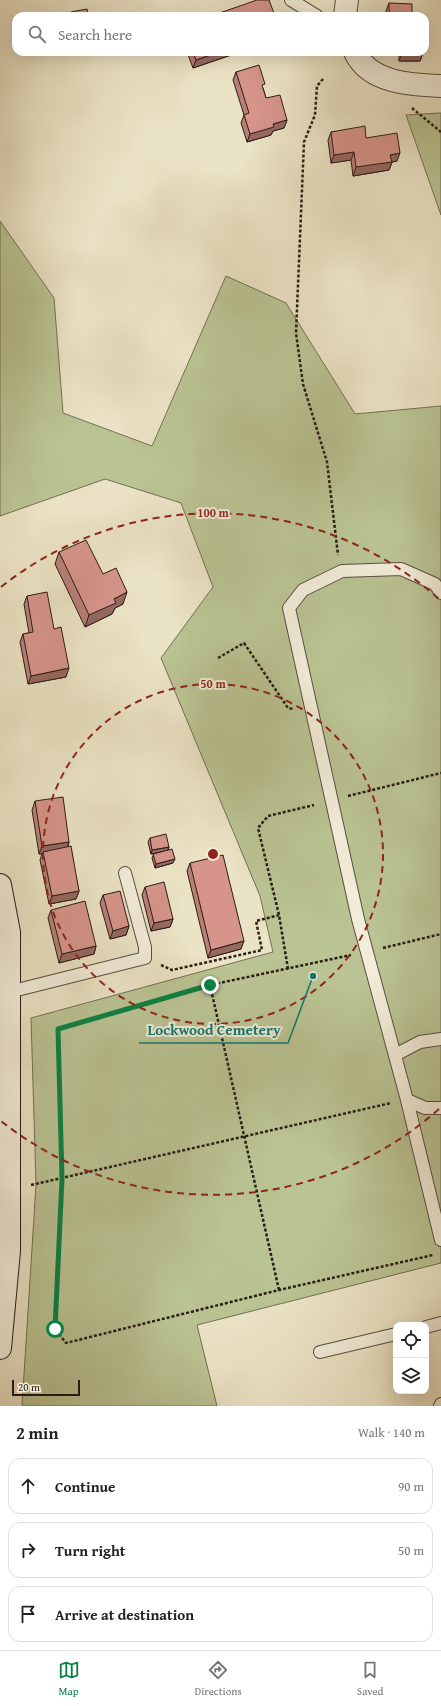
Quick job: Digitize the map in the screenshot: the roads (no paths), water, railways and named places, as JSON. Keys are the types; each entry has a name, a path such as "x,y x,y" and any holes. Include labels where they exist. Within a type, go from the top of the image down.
{"main road":[{"path":"345,12 347,0"},
{"path":"357,56 376,74 391,80 411,85 441,86"},
{"path":"0,885 9,932 9,1251 0,1348"}],"lane":[{"path":"291,0 310,12"},
{"path":"441,593 435,584 401,569 342,571 303,590 289,608 330,801 366,952 407,1100 441,1240"},
{"path":"9,992 146,958 145,947 125,873"},
{"path":"395,1055 420,1042 441,1039"},
{"path":"407,1100 425,1108 441,1108"},
{"path":"429,1326 441,1323"},
{"path":"320,1352 393,1335"}],"place":[{"name":"Lockwood Cemetery","path":"313,976"}]}
